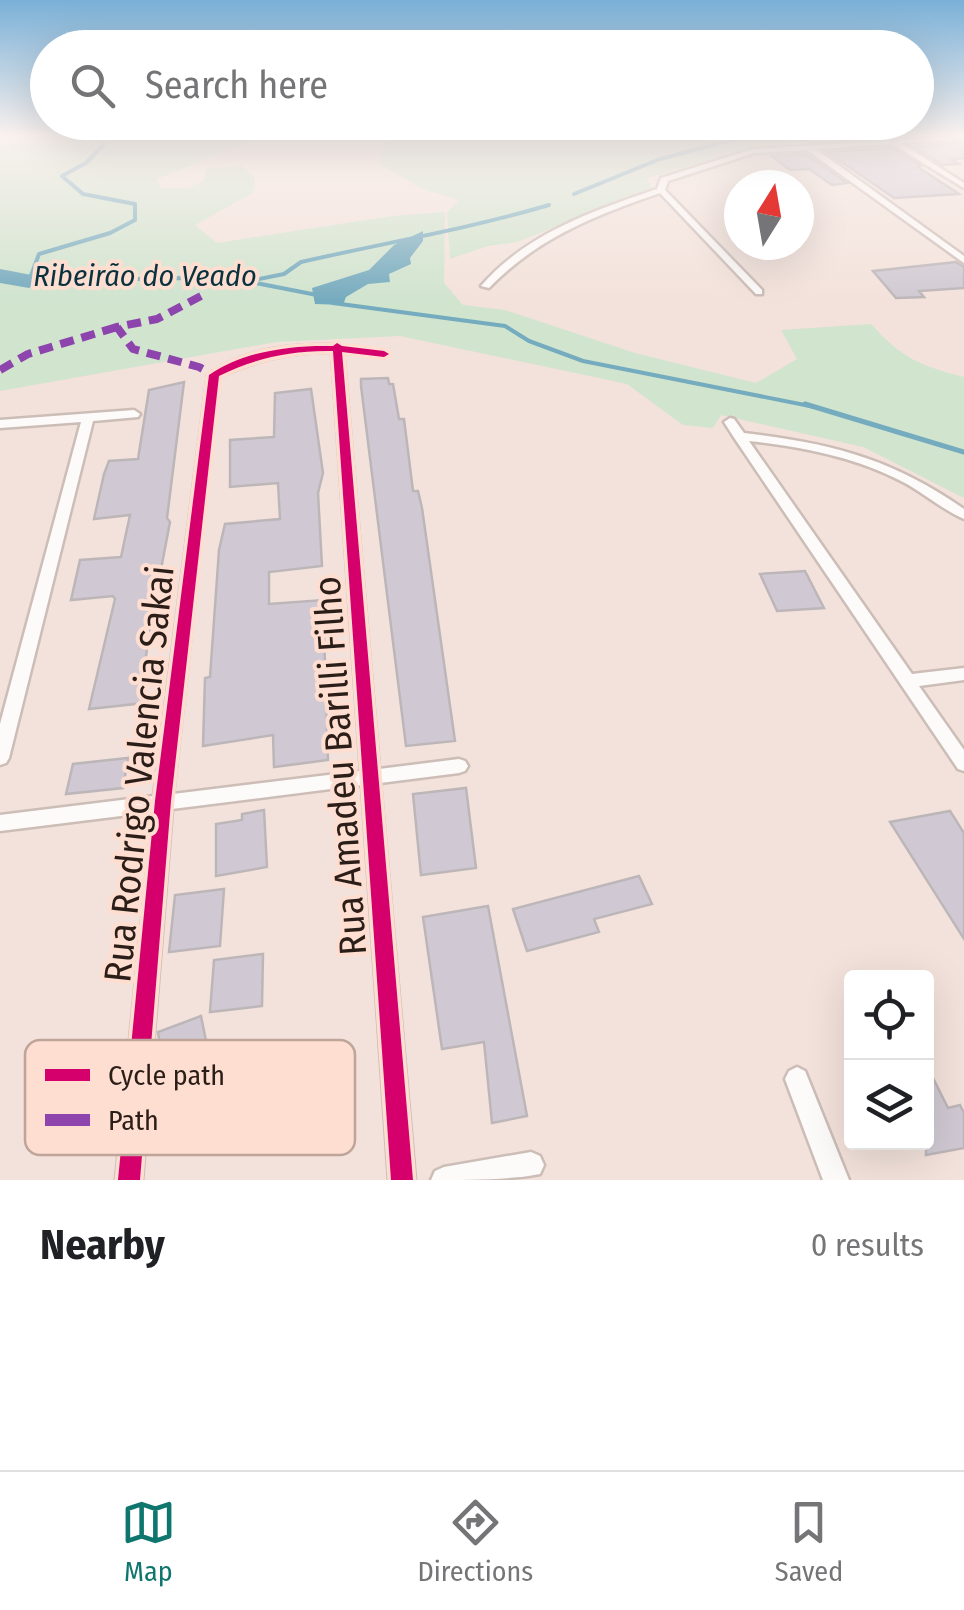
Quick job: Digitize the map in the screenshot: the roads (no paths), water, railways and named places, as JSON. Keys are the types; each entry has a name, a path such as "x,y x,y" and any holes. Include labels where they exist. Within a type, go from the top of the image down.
{"street":[{"path":"486,286 513,259 574,221 658,191"},
{"path":"662,191 759,292"},
{"path":"869,191 964,260"},
{"path":"337,346 384,354"},
{"name":"Rua Rodrigo Valencia Sakai","path":"142,1040 164,800 214,376 275,352 337,346"},
{"name":"Rua Amadeu Barilli Filho","path":"337,346 402,1180"},
{"path":"0,424 134,414"},
{"path":"0,758 88,417"},
{"path":"964,515 894,471 856,454 735,429 964,764"},
{"path":"907,681 964,674"},
{"path":"0,823 460,766"},
{"path":"797,1079 836,1180"},
{"name":"Rua Rodrigo Valencia Sakai","path":"129,1180 131,1155"},
{"path":"444,1180 531,1165"}],"water":[{"path":"423,231 423,241 410,258 411,264 389,274 390,282 368,284 346,297 343,305 315,304 312,288 369,270 394,245"}],"waterway":[{"name":"Ribeirão do Veado","path":"80,191 135,204 135,220 110,233 39,254 29,281 249,281 284,274 301,262 549,205"},
{"name":"Ribeirão do Veado","path":"574,194 581,191"},
{"name":"Ribeirão do Veado","path":"0,276 29,281"},
{"path":"251,282 317,295"},
{"path":"333,303 505,326 529,341 583,361 815,407"},
{"path":"805,404 815,407"},
{"path":"815,407 964,452"}]}
